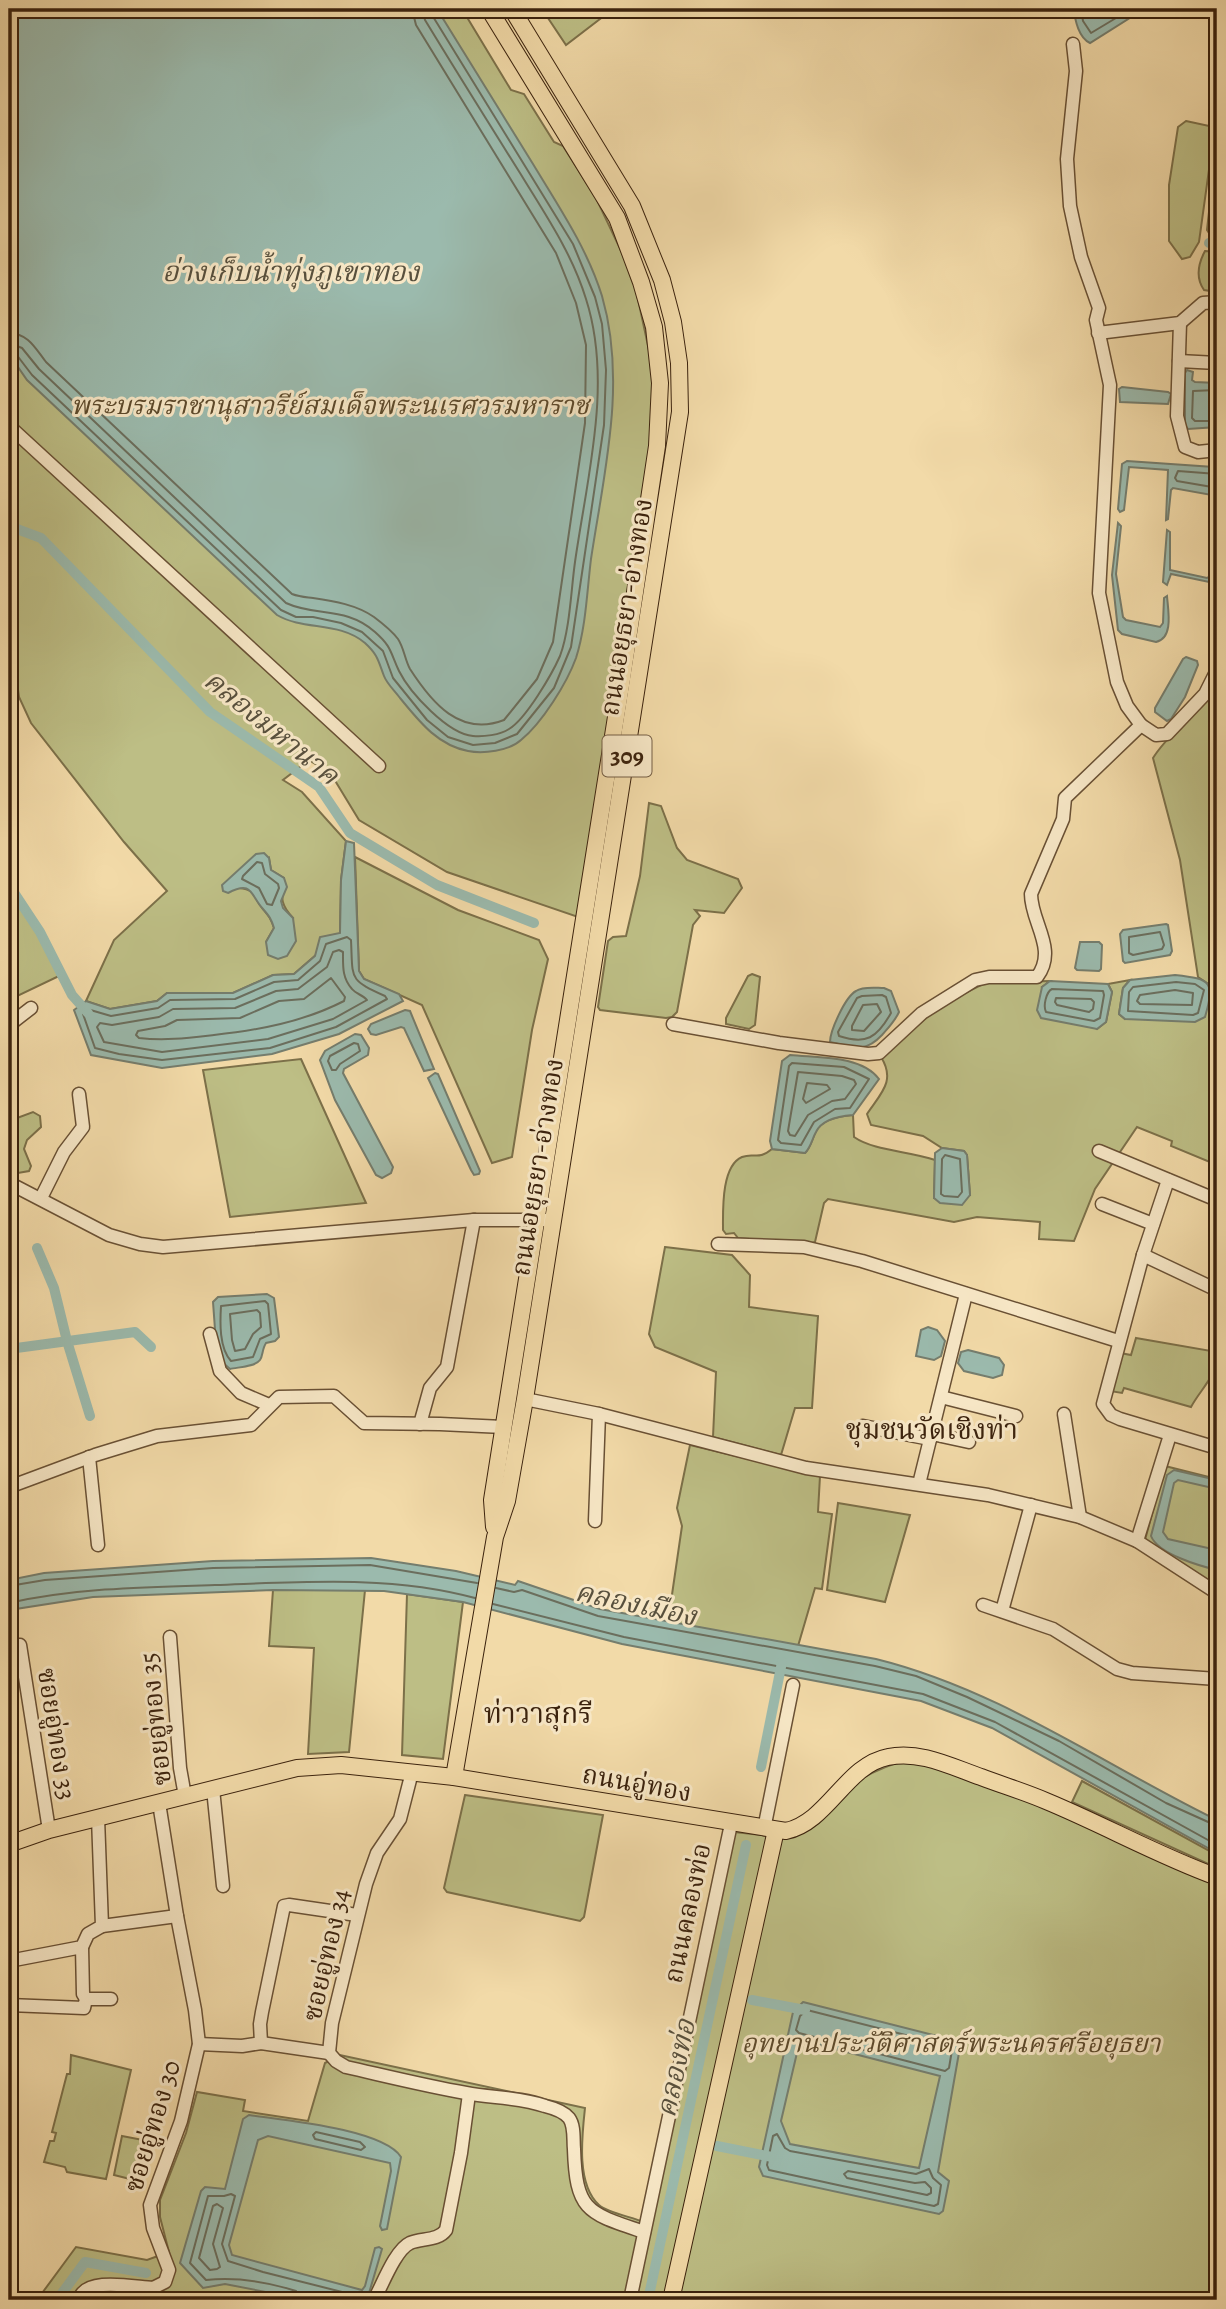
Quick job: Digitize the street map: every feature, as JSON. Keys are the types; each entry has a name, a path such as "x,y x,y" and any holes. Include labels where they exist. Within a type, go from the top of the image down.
{"main road":[{"name":"ถนนอยุธยา-อ่างทอง","path":"489,9 617,218 641,282 654,327 660,383 653,473 492,1500 495,1537"},
{"name":"ถนนอยุธยา-อ่างทอง","path":"454,1777 495,1537 507,1501 525,1399 680,412 673,322 665,290 632,206 512,9"},
{"name":"ถนนอู่ทอง","path":"9,1844 49,1830 298,1768 341,1765 454,1777 770,1830 797,1829 813,1818 845,1784 871,1764 886,1757 909,1755 930,1759 1045,1801 1217,1877"},
{"path":"671,2300 770,1830"}],"street":[{"path":"1073,44 1076,71 1067,159 1070,206 1082,257 1099,308 1096,320 1110,385 1099,593 1117,682 1127,706 1140,725 1156,735 1167,734 1205,694 1217,670"},
{"path":"1098,333 1180,323 1203,303 1217,302"},
{"path":"1180,323 1177,416 1185,447 1198,452 1217,450"},
{"path":"1179,361 1217,363"},
{"path":"9,426 379,766"},
{"path":"673,1024 779,1043 868,1054 879,1052 922,1013 975,980 989,977 1037,977 1046,958 1045,944 1031,905 1031,894 1063,819 1065,798 1140,725"},
{"path":"9,1025 31,1008"},
{"path":"41,1198 64,1152 83,1127 79,1094"},
{"path":"1100,1151 1217,1200"},
{"path":"1168,1180 1118,1341 1103,1404 1106,1410 1120,1419 1217,1448"},
{"path":"9,1183 109,1235 163,1247 474,1220 536,1219 553,1222"},
{"path":"1102,1204 1153,1224"},
{"path":"420,1424 430,1388 447,1367 474,1220"},
{"path":"718,1244 804,1247 862,1261 1118,1341"},
{"path":"1143,1255 1217,1290"},
{"path":"919,1484 966,1294"},
{"path":"211,1334 220,1371 241,1393 269,1405"},
{"path":"9,1484 157,1436 243,1427 258,1420 279,1397 326,1394 341,1400 364,1423 503,1427"},
{"path":"941,1397 1016,1416"},
{"path":"525,1399 599,1414 806,1468 919,1484 1080,1517 1137,1542 1217,1592"},
{"path":"595,1521 599,1414"},
{"path":"1064,1414 1080,1517"},
{"path":"863,1426 968,1442"},
{"path":"1137,1542 1170,1435"},
{"path":"89,1457 98,1545"},
{"path":"1002,1611 1031,1505"},
{"path":"983,1605 1053,1629 1117,1669 1132,1673 1217,1679"},
{"name":"ซอยอู่ทอง 35","path":"170,1637 180,1768 185,1797"},
{"name":"ซอยอู่ทอง 33","path":"20,1645 49,1830"},
{"path":"770,1830 793,1685"},
{"name":"ซอยอู่ทอง 34","path":"412,1772 400,1819 377,1853 357,1914 332,2023 329,2053 346,2067 469,2094 528,2101 568,2116 572,2126 575,2180 582,2199 592,2211 611,2221 644,2232"},
{"path":"213,1789 223,1886"},
{"name":"ซอยอู่ทอง 30","path":"79,2300 80,2294 89,2287 100,2284 153,2288 165,2282 168,2277 169,2270 153,2228 150,2205 181,2121 199,2044 159,1803"},
{"path":"98,1818 102,1926"},
{"name":"ถนนคลองท่อ","path":"630,2300 731,1824"},
{"path":"261,2043 262,2012 284,1906 357,1914"},
{"path":"9,2005 85,2008 82,1947 88,1934 102,1926 177,1916"},
{"path":"9,1961 82,1947"},
{"path":"86,1999 111,1999"},
{"path":"199,2044 242,2046 261,2043 329,2053"},
{"path":"374,2300 396,2258 407,2244 442,2236 446,2230 469,2094"}],"green space":[{"name":"อ่างเก็บน้ำทุ่งภูเขาทอง","path":"9,9 462,9 511,90 524,94 554,142 563,146 596,198 633,276 653,369 651,446 578,917 447,872 359,820 331,774 309,760 283,780 302,792 346,841 341,880 340,934 294,974 273,975 233,993 167,993 157,1001 110,1009 86,1001 114,940 167,891 124,842 31,723 19,697 9,625","holes":["269,858 271,870 284,878 282,900 293,918 266,942 274,928 271,920 252,892 239,888"]},
{"path":"542,9 613,9 566,45"},
{"path":"1186,121 1214,127 1215,148 1211,155 1199,242 1190,257 1182,259 1169,241 1169,185 1178,127"},
{"path":"1217,155 1217,237 1211,236 1207,230"},
{"path":"1205,251 1217,252 1217,292 1204,290 1199,280 1199,266"},
{"path":"1217,680 1217,1004 1214,1014 1217,1019 1217,1165 1171,1146 1172,1141 1137,1127 1095,1189 1074,1241 1039,1239 1040,1222 977,1217 954,1222 828,1199 824,1203 815,1242 810,1244 738,1238 734,1233 726,1234 723,1230 725,1190 735,1162 746,1156 763,1155 772,1149 805,1153 819,1127 827,1121 843,1116 853,1115 854,1137 862,1142 935,1160 934,1198 970,1195 967,1155 964,1151 942,1148 923,1136 871,1125 867,1114 882,1093 887,1080 881,1057 941,1005 987,982 1050,981 1042,987 1097,1029 1106,1022 1112,992 1108,984 1130,980 1123,988 1119,1014 1125,1019 1210,985 1198,977 1180,860 1153,758 1204,701"},
{"path":"649,803 661,806 677,848 687,860 738,879 742,888 724,913 695,910 700,916 693,925 677,1012 666,1018 600,1010 598,1007 608,941 613,937 626,936 640,876"},
{"path":"355,857 458,910 539,940 548,959 532,1030 512,1157 492,1163 422,1005 364,979 359,971"},
{"path":"9,890 35,929 59,976 9,1000"},
{"path":"752,974 760,977 755,1025 749,1029 726,1024 726,1018 748,976"},
{"path":"301,1059 366,1203 230,1217 203,1070"},
{"path":"33,1112 40,1116 41,1127 27,1140 24,1149 31,1166 29,1171 18,1173 9,1168 9,1121"},
{"path":"665,1247 732,1255 750,1275 749,1307 818,1316 812,1408 795,1408 781,1455 713,1437 716,1372 655,1347 649,1334"},
{"path":"1136,1338 1217,1352 1212,1375 1191,1407 1124,1388 1122,1393 1110,1391 1120,1353 1131,1355"},
{"path":"690,1445 820,1476 818,1512 832,1514 822,1589 815,1588 798,1646 668,1622 682,1526 677,1508"},
{"path":"1165,1466 1217,1479 1217,1587 1145,1540"},
{"path":"838,1503 910,1515 885,1602 827,1590"},
{"path":"273,1590 365,1590 349,1752 308,1754 314,1648 269,1646"},
{"path":"407,1594 463,1602 443,1759 402,1755"},
{"name":"อุทยานประวัติศาสตร์พระนครศรีอยุธยา","path":"907,1761 930,1764 1044,1805 1217,1883 1217,2300 37,2300 76,2247 147,2260 169,2252 160,2217 160,2200 186,2133 197,2092 245,2100 243,2111 308,2121 325,2063 340,2055 585,2108 582,2159 592,2196 602,2208 641,2221 734,1832 788,1838 858,1781 890,1765"},
{"path":"1082,1781 1217,1855 1217,1868 1072,1802"},
{"path":"465,1795 603,1815 584,1917 580,1921 447,1892 444,1888"},
{"path":"71,2055 131,2070 106,2179 67,2172 65,2167 44,2162 50,2141 54,2141 56,2133 52,2132 67,2074 70,2074"},
{"path":"122,2136 143,2140 134,2180 114,2175"}],"water":[{"name":"อ่างเก็บน้ำทุ่งภูเขาทอง","path":"9,9 437,9 572,228 589,261 602,296 613,361 607,461 584,621 576,658 553,702 537,724 516,744 496,751 481,752 468,751 447,743 422,723 391,687 375,654 365,643 344,632 298,623 277,615 27,380 9,354"},
{"path":"1074,9 1144,9 1090,43 1080,33"},
{"path":"1187,370 1193,372 1192,380 1195,382 1217,383 1217,427 1188,429 1185,425"},
{"path":"1122,387 1171,394 1168,404 1120,402 1119,389"},
{"path":"1127,461 1217,469 1213,580 1209,582 1171,574 1167,585 1163,582 1167,530 1170,532 1170,570 1207,578 1210,576 1212,495 1173,488 1166,520 1168,470 1129,467 1124,510 1120,512 1118,509 1122,464"},
{"path":"1118,523 1121,526 1116,574 1123,617 1126,620 1160,627 1163,623 1164,598 1167,596 1168,629 1162,639 1156,642 1122,634 1118,630 1112,575"},
{"path":"1186,657 1197,661 1198,665 1185,697 1167,721 1155,712 1155,708"},
{"path":"346,841 354,843 359,971 364,979 399,994 403,1001 339,1034 272,1054 162,1068 91,1055 74,1010 86,1001 110,1009 157,1001 167,993 233,993 273,975 294,974 315,956 320,937 340,933 341,880"},
{"path":"264,853 269,858 271,870 284,878 287,887 281,901 283,908 293,918 296,941 287,956 278,959 268,955 266,942 274,928 270,917 253,894 242,888 228,893 223,891 222,885 256,854"},
{"path":"1166,924 1172,951 1170,955 1125,963 1123,961 1120,934 1123,930"},
{"path":"1080,942 1099,942 1102,945 1099,971 1075,968"},
{"path":"1175,975 1197,978 1208,984 1210,996 1205,1017 1195,1022 1125,1019 1119,1014 1123,988 1130,980"},
{"path":"1050,981 1108,984 1112,992 1106,1022 1097,1029 1041,1018 1037,1010 1042,987"},
{"path":"862,988 884,988 891,991 899,1012 876,1041 858,1048 830,1042 839,1015 852,994"},
{"path":"405,1010 410,1011 434,1069 424,1071 404,1028 376,1035 371,1034 368,1029 371,1024"},
{"path":"355,1034 361,1035 369,1048 368,1055 344,1069 343,1073 393,1167 391,1173 382,1178 376,1175 335,1100 320,1060 325,1051"},
{"path":"790,1055 850,1062 871,1071 879,1079 853,1115 822,1124 805,1153 772,1149 770,1141 782,1061"},
{"path":"438,1074 479,1174 474,1175 471,1170 428,1078"},
{"path":"942,1148 964,1151 967,1155 970,1195 962,1205 940,1203 934,1198 935,1153"},
{"path":"267,1294 274,1298 279,1337 266,1343 258,1362 230,1369 221,1361 216,1343 213,1302 218,1297"},
{"path":"928,1327 937,1330 945,1341 941,1356 934,1360 916,1356 921,1330"},
{"path":"968,1350 999,1358 1004,1365 1002,1375 993,1378 964,1371 958,1363 961,1352"},
{"path":"1174,1470 1217,1480 1217,1489 1178,1480 1174,1483 1163,1532 1168,1539 1217,1550 1217,1570 1170,1554 1151,1536 1167,1475"},
{"path":"371,1558 456,1571 515,1585 518,1581 600,1609 876,1659 922,1673 1009,1709 1217,1820 1217,1853 992,1728 921,1701 622,1644 463,1602 384,1591 273,1590 93,1597 9,1610 9,1580 44,1573 213,1561"},
{"path":"803,2002 953,2040 960,2047 938,2172 949,2181 943,2211 939,2214 763,2176 759,2167 793,2012","holes":["800,2040 940,2076 919,2168 790,2144 781,2121"]},
{"path":"249,2115 354,2133 391,2147 401,2157 387,2229 382,2230 380,2226 391,2171 390,2163 268,2136 258,2140 229,2245 232,2255 362,2290 375,2248 379,2247 382,2249 367,2300 307,2300 225,2284 203,2288 180,2263 201,2191 205,2187 225,2189 243,2119"}],"waterway":[{"path":"1209,243 1217,244"},
{"name":"คลองมหานาค","path":"9,526 41,538 210,712 319,787 350,833 437,885 534,923"},
{"path":"9,885 40,932 72,995 88,1013"},
{"path":"37,1248 54,1288 90,1416"},
{"path":"9,1349 135,1332 151,1347"},
{"name":"คลองท่อ","path":"761,1767 782,1662"},
{"name":"คลองท่อ","path":"648,2300 746,1845"},
{"path":"752,2000 805,2010"},
{"path":"717,2146 772,2157"},
{"path":"57,2300 85,2262 146,2273"}],"district":[{"name":"ชุมชนวัดเชิงท่า","path":"932,1429"},
{"name":"ท่าวาสุกรี","path":"538,1713"}],"park label":[{"name":"พระบรมราชานุสาวรีย์สมเด็จพระนเรศวรมหาราช","path":"330,405"}],"water label":[{"name":"คลองเมือง","path":"636,1603"}]}
